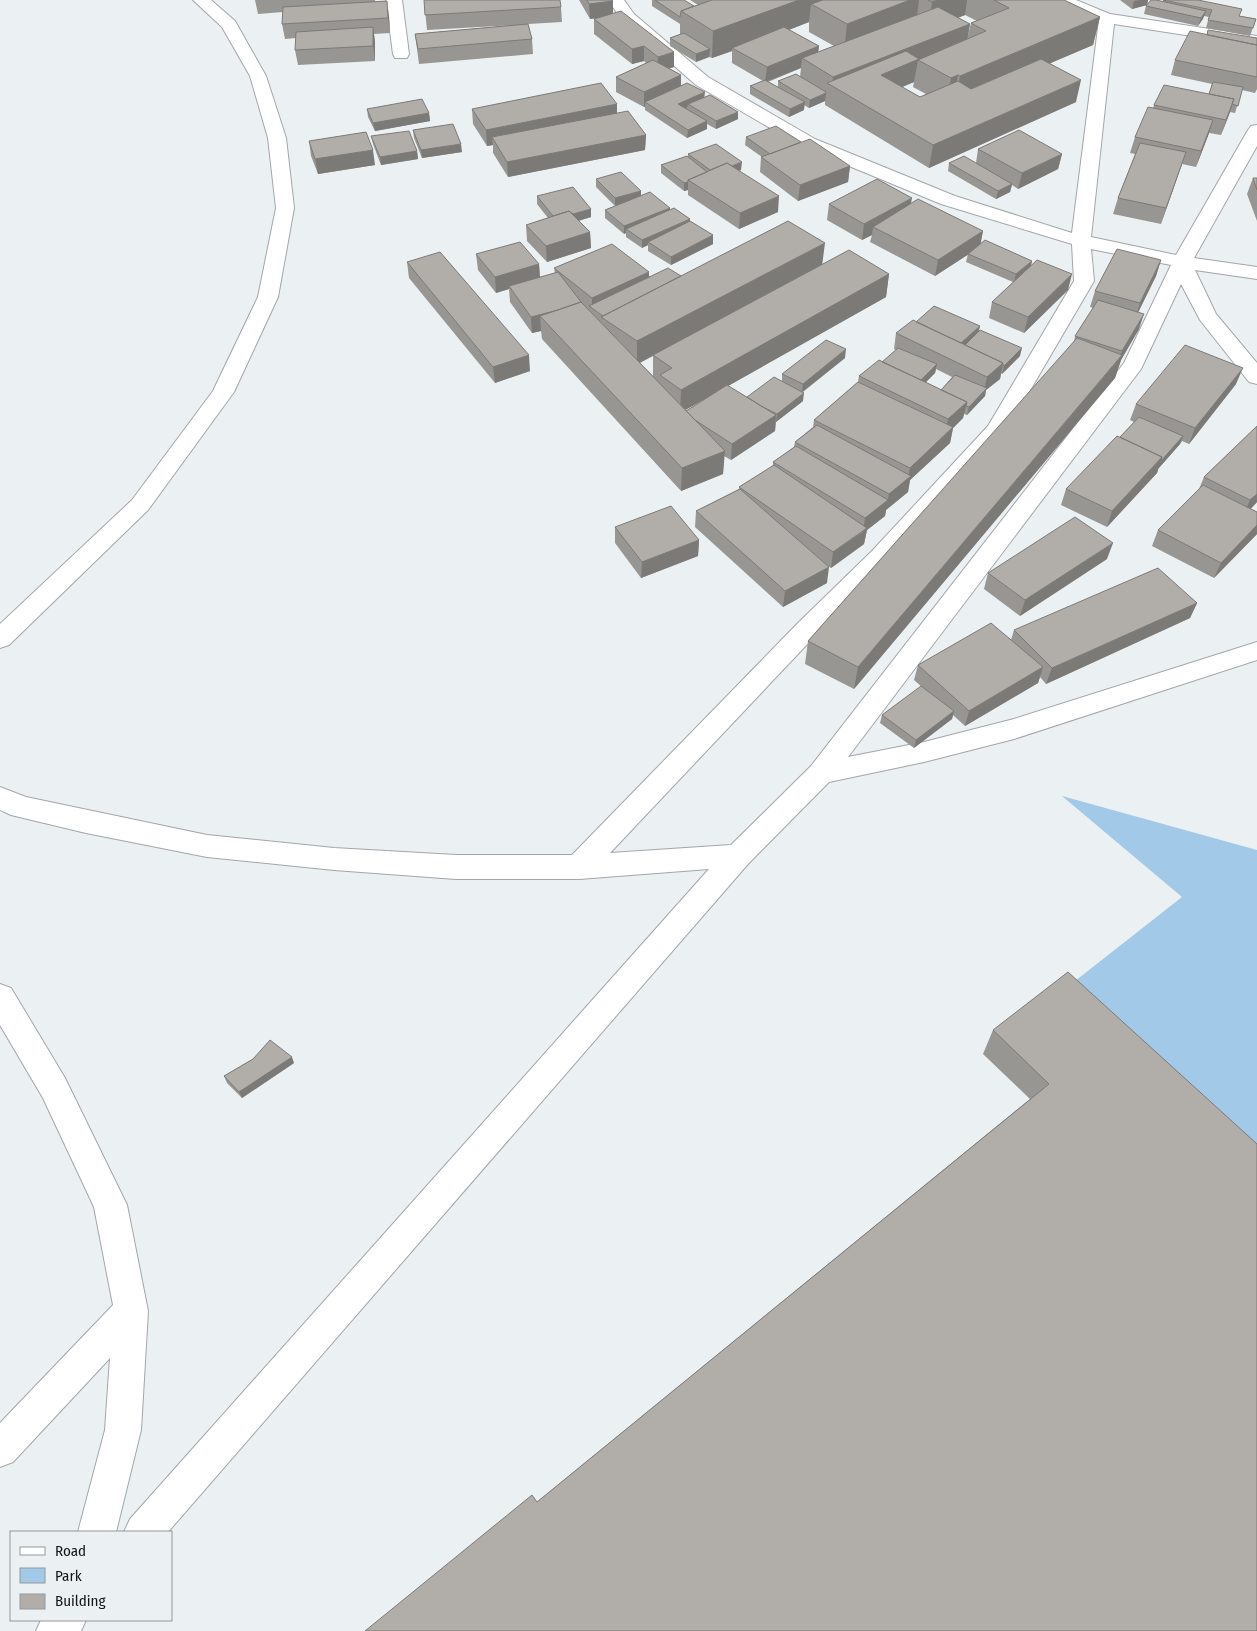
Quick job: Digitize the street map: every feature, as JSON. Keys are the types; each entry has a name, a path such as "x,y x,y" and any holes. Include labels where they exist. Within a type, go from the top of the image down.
{"street":[{"path":"0,639 140,505 224,392 268,297 285,208 277,138 258,76 229,24 201,0"},
{"path":"394,0 401,54"},
{"path":"616,0 628,17 702,81 809,143 948,200 1081,241 1182,262 1257,274"},
{"path":"1062,0 1108,18 1257,41"},
{"path":"579,867 806,630 880,557 996,430 1084,281 1081,241 1108,18"},
{"path":"144,1531 738,856 821,773 1134,364 1182,262 1257,130"},
{"path":"1182,262 1197,298 1207,316 1257,377"},
{"path":"821,773 924,752 1014,729 1257,651"},
{"path":"0,798 21,807 207,846 334,858 456,867 579,867 738,856"},
{"path":"0,998 54,1088 110,1205 131,1310 123,1430 97,1531"},
{"path":"0,1449 131,1310"},
{"path":"56,1631 65,1621"}],"green space":[{"path":"1062,796 1257,850 1257,1183 1056,996 1182,897"}],"building":[{"path":"424,0 560,0 561,7 425,15"},
{"path":"587,0 612,0 613,1 589,4"},
{"path":"655,0 684,0 694,6 681,11 680,17"},
{"path":"712,0 799,0 713,31 681,11"},
{"path":"823,0 910,0 847,24 811,4"},
{"path":"994,0 1064,0 1100,17 960,76 951,78 918,60 986,31 971,23 1009,8"},
{"path":"1151,0 1206,11 1201,18 1146,6"},
{"path":"1163,0 1198,0 1242,9 1239,16 1256,19 1253,28 1208,20 1212,10"},
{"path":"387,1 388,18 282,24 283,7"},
{"path":"938,7 970,24 833,77 802,58"},
{"path":"621,11 674,52 658,57 644,46 632,49 594,19"},
{"path":"528,24 532,39 418,49 415,34"},
{"path":"373,27 373,46 295,50 296,32"},
{"path":"784,27 819,46 767,67 732,48"},
{"path":"1208,30 1257,38 1257,45 1207,35"},
{"path":"1190,31 1257,45 1257,77 1175,60"},
{"path":"684,33 710,49 696,54 670,38"},
{"path":"906,51 919,59 881,75 920,97 958,81 971,89 1041,59 1081,80 933,145 827,83"},
{"path":"653,60 681,75 644,92 616,77"},
{"path":"796,74 826,93 810,100 778,81"},
{"path":"765,80 805,102 790,109 750,86"},
{"path":"1213,82 1243,87 1238,106 1232,104 1234,99 1209,94"},
{"path":"601,83 617,104 486,130 472,109"},
{"path":"687,83 705,92 678,104 707,121 688,130 645,102"},
{"path":"1164,85 1234,99 1226,120 1154,105"},
{"path":"710,95 738,112 716,121 688,104"},
{"path":"422,99 429,113 373,123 367,109"},
{"path":"1148,107 1213,120 1201,151 1135,137"},
{"path":"628,111 646,135 507,162 492,137"},
{"path":"453,124 461,144 421,150 413,130"},
{"path":"776,126 801,142 770,154 746,137"},
{"path":"1019,130 1062,154 1022,173 978,149"},
{"path":"409,131 417,151 380,157 371,136"},
{"path":"366,132 373,150 315,159 309,141"},
{"path":"810,139 850,166 800,185 761,157"},
{"path":"1140,143 1186,152 1166,208 1118,198"},
{"path":"716,144 742,162 732,166 727,163 710,170 688,154"},
{"path":"687,156 707,172 684,183 661,165"},
{"path":"964,156 1012,184 998,191 949,163"},
{"path":"727,163 779,196 740,213 688,180"},
{"path":"621,172 641,191 615,198 596,179"},
{"path":"1253,178 1257,178 1257,190"},
{"path":"877,179 912,198 864,224 829,204"},
{"path":"573,187 591,209 573,214 569,211 553,216 537,196"},
{"path":"650,192 670,208 624,226 605,210"},
{"path":"918,199 983,231 938,260 873,227"},
{"path":"674,208 690,219 642,240 626,229"},
{"path":"569,211 590,232 546,246 526,225"},
{"path":"690,221 713,235 671,257 648,242"},
{"path":"788,221 825,243 637,341 601,317"},
{"path":"985,240 1032,261 1016,274 968,254"},
{"path":"520,242 539,264 495,277 476,254"},
{"path":"612,244 649,272 592,298 554,268"},
{"path":"1117,249 1161,260 1140,303 1095,291"},
{"path":"849,250 889,274 681,390 660,375 672,368 653,355"},
{"path":"440,252 529,355 493,367 407,262"},
{"path":"1037,260 1072,274 1028,317 992,302"},
{"path":"668,268 681,276 603,316 589,306"},
{"path":"558,272 581,302 531,317 509,286"},
{"path":"1098,300 1144,314 1122,351 1075,336"},
{"path":"581,302 725,451 682,468 540,316"},
{"path":"934,306 980,326 961,343 916,322"},
{"path":"913,320 1003,363 987,377 896,333"},
{"path":"980,330 1022,348 1004,366 1003,363 965,345"},
{"path":"1077,338 1122,355 858,667 808,641"},
{"path":"826,340 846,349 803,384 782,374"},
{"path":"1185,345 1243,368 1195,428 1136,404"},
{"path":"898,348 937,364 921,380 882,362"},
{"path":"879,360 967,402 948,419 859,376"},
{"path":"955,375 987,388 969,407 966,406 967,402 941,390"},
{"path":"774,377 804,393 777,414 747,397"},
{"path":"858,382 953,427 910,468 814,420"},
{"path":"727,385 776,415 732,444 695,420 686,411"},
{"path":"1139,417 1183,436 1161,461 1162,457 1120,437"},
{"path":"817,425 911,476 889,494 795,442"},
{"path":"1257,426 1257,494 1250,500 1204,477"},
{"path":"1117,436 1162,457 1112,511 1066,489"},
{"path":"796,446 888,500 865,518 773,462"},
{"path":"774,465 867,528 833,552 739,487"},
{"path":"1203,485 1257,512 1257,525 1221,563 1158,530"},
{"path":"740,489 829,567 785,591 696,511"},
{"path":"671,506 699,540 642,562 615,527"},
{"path":"1075,517 1113,543 1025,600 988,573"},
{"path":"1158,568 1197,603 1052,668 1014,630"},
{"path":"991,623 1043,667 969,711 918,665"},
{"path":"921,686 954,711 916,740 882,715"},
{"path":"1068,972 1257,1144 1257,1631 365,1631 532,1495 537,1502 1049,1084 993,1030"},
{"path":"270,1040 292,1057 239,1092 224,1076 253,1059"}]}
